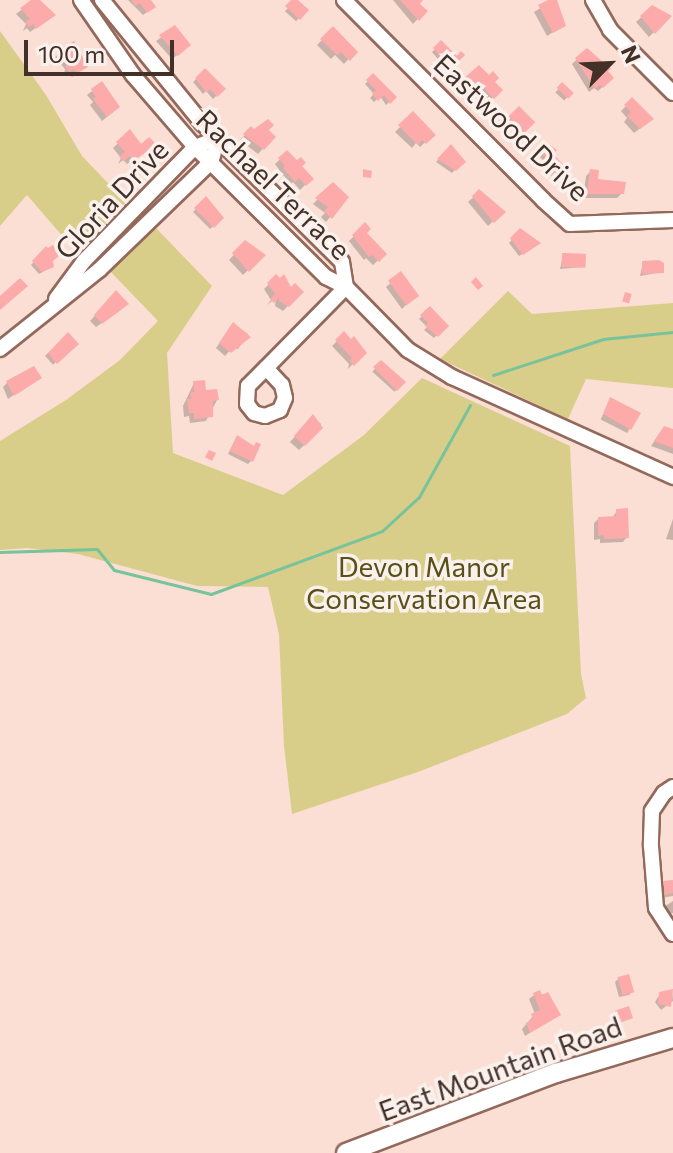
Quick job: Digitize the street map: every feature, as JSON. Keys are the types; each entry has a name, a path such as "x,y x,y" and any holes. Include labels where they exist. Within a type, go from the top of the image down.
{"main road":[{"name":"East Mountain Road","path":"346,1153 556,1073 673,1038"}],"street":[{"name":"Rachael Terrace","path":"81,0 123,63 195,147 326,277 346,287 390,334 432,367 673,477"},
{"name":"Rachael Terrace","path":"102,0 176,95 342,262 346,287"},
{"name":"Eastwood Drive","path":"344,0 532,190 570,224 673,220"},
{"path":"593,0 610,30 673,93"},
{"name":"Gloria Drive","path":"44,316 84,261 195,147 218,138"},
{"name":"Gloria Drive","path":"0,349 99,270 211,162 218,138"},
{"path":"266,368 346,287"},
{"path":"673,787 664,793 652,811 651,846 656,908 673,934"}],"green space":[{"path":"0,31 46,95 82,156 126,202 77,253 27,195 0,226"},
{"name":"Devon Manor Conservation Area","path":"154,226 212,286 167,353 173,453 283,495 364,435 422,378 570,446 581,674 586,698 567,714 418,772 292,814 284,746 279,634 268,587 197,586 78,554 27,548 0,550 0,441 66,400 120,360 158,321 109,270"},
{"path":"508,291 532,314 673,303 673,388 586,379 568,419 440,359"}],"building":[{"path":"31,0 40,0 56,15 36,29 33,24 29,27 25,22 30,19 20,8"},
{"path":"132,0 151,0 156,7 147,13 140,3 135,6"},
{"path":"291,0 298,0 309,10 300,20 285,6"},
{"path":"400,0 423,0 420,4 428,11 419,21"},
{"path":"557,0 566,26 553,33 538,5"},
{"path":"652,5 672,16 655,34 640,16"},
{"path":"175,25 191,45 178,56 159,35"},
{"path":"333,26 358,52 350,61 341,52 337,55 320,39"},
{"path":"441,40 457,56 461,51 465,55 451,69 433,48"},
{"path":"74,41 88,67 78,73 73,69 69,72 65,66 69,63 58,50"},
{"path":"587,48 611,69 608,71 614,78 603,88 600,85 595,89 575,58"},
{"path":"479,65 489,75 493,71 499,78 495,82 503,90 494,99 477,81 471,87 463,79"},
{"path":"205,68 226,89 217,97 210,89 207,93 195,78"},
{"path":"373,73 397,97 390,104 384,95 378,101 372,94 376,90 366,80"},
{"path":"102,81 120,107 107,117 93,99 96,97 91,89"},
{"path":"562,82 574,93 568,99 557,88"},
{"path":"632,97 654,119 640,129 627,116 631,112 624,105"},
{"path":"519,106 535,122 525,133 508,117"},
{"path":"413,111 436,135 426,144 422,140 418,145 398,125"},
{"path":"268,119 274,125 269,130 276,137 264,150 243,134 251,126 254,129"},
{"path":"130,129 141,144 149,137 157,145 133,161 129,156 124,161 119,157 125,152 116,142"},
{"path":"544,141 557,150 553,154 564,165 556,174 545,167 548,160 537,149"},
{"path":"451,144 466,162 456,171 437,159"},
{"path":"287,150 297,160 301,157 306,163 302,166 314,179 306,186 299,178 295,182 283,168 285,166 278,158"},
{"path":"363,169 372,171 371,178 363,177"},
{"path":"590,169 599,170 598,179 626,182 624,194 587,194"},
{"path":"333,182 349,197 332,219 324,211 328,207 315,198"},
{"path":"479,189 506,212 494,223 472,196"},
{"path":"206,196 224,218 214,228 194,208"},
{"path":"365,222 371,229 367,233 387,254 379,262 372,255 369,257 352,235"},
{"path":"520,228 541,243 523,255 510,238"},
{"path":"245,240 266,255 249,272 232,253"},
{"path":"53,245 60,255 53,261 54,267 42,272 32,261 46,246"},
{"path":"562,253 586,254 585,268 562,267"},
{"path":"659,260 664,263 664,273 642,274 642,261"},
{"path":"401,271 419,296 406,305 388,280"},
{"path":"276,274 280,278 284,274 291,287 295,283 304,292 289,307 279,301 279,297 274,303 270,299 275,294 267,283"},
{"path":"476,277 483,286 478,290 471,282"},
{"path":"20,278 28,286 0,310 0,296"},
{"path":"116,290 129,304 102,324 94,315"},
{"path":"625,292 632,294 629,304 622,302"},
{"path":"430,306 449,326 438,337 425,326 428,323 420,315"},
{"path":"233,322 251,337 231,353 219,343"},
{"path":"344,331 351,339 354,336 367,353 354,366 350,361 352,358 335,340"},
{"path":"68,332 79,344 57,364 48,353"},
{"path":"381,360 406,382 397,391 373,367"},
{"path":"34,366 42,378 14,396 6,381"},
{"path":"205,380 206,390 217,389 219,400 213,401 213,417 194,419 194,413 189,413 187,399 191,399 190,393 194,392 193,381"},
{"path":"610,397 641,413 631,430 603,414"},
{"path":"313,414 323,428 305,446 294,436"},
{"path":"664,426 673,429 673,448 654,441"},
{"path":"237,435 254,446 256,442 261,444 253,462 230,451"},
{"path":"209,450 216,453 212,461 205,457"},
{"path":"628,508 629,538 604,539 604,535 598,536 598,517 616,516 616,509"},
{"path":"673,880 673,893 665,895 663,881"},
{"path":"629,974 634,992 623,996 617,977"},
{"path":"673,989 671,1007 658,1004 659,992"},
{"path":"540,990 542,995 548,992 561,1015 530,1033 526,1023 533,1019 531,1014 540,1010 533,993"},
{"path":"629,1006 633,1018 619,1023 615,1011"}],"waterway":[{"path":"493,375 603,339 673,332"},
{"path":"0,552 97,549 114,570 211,594 382,531 419,497 470,405"}]}
